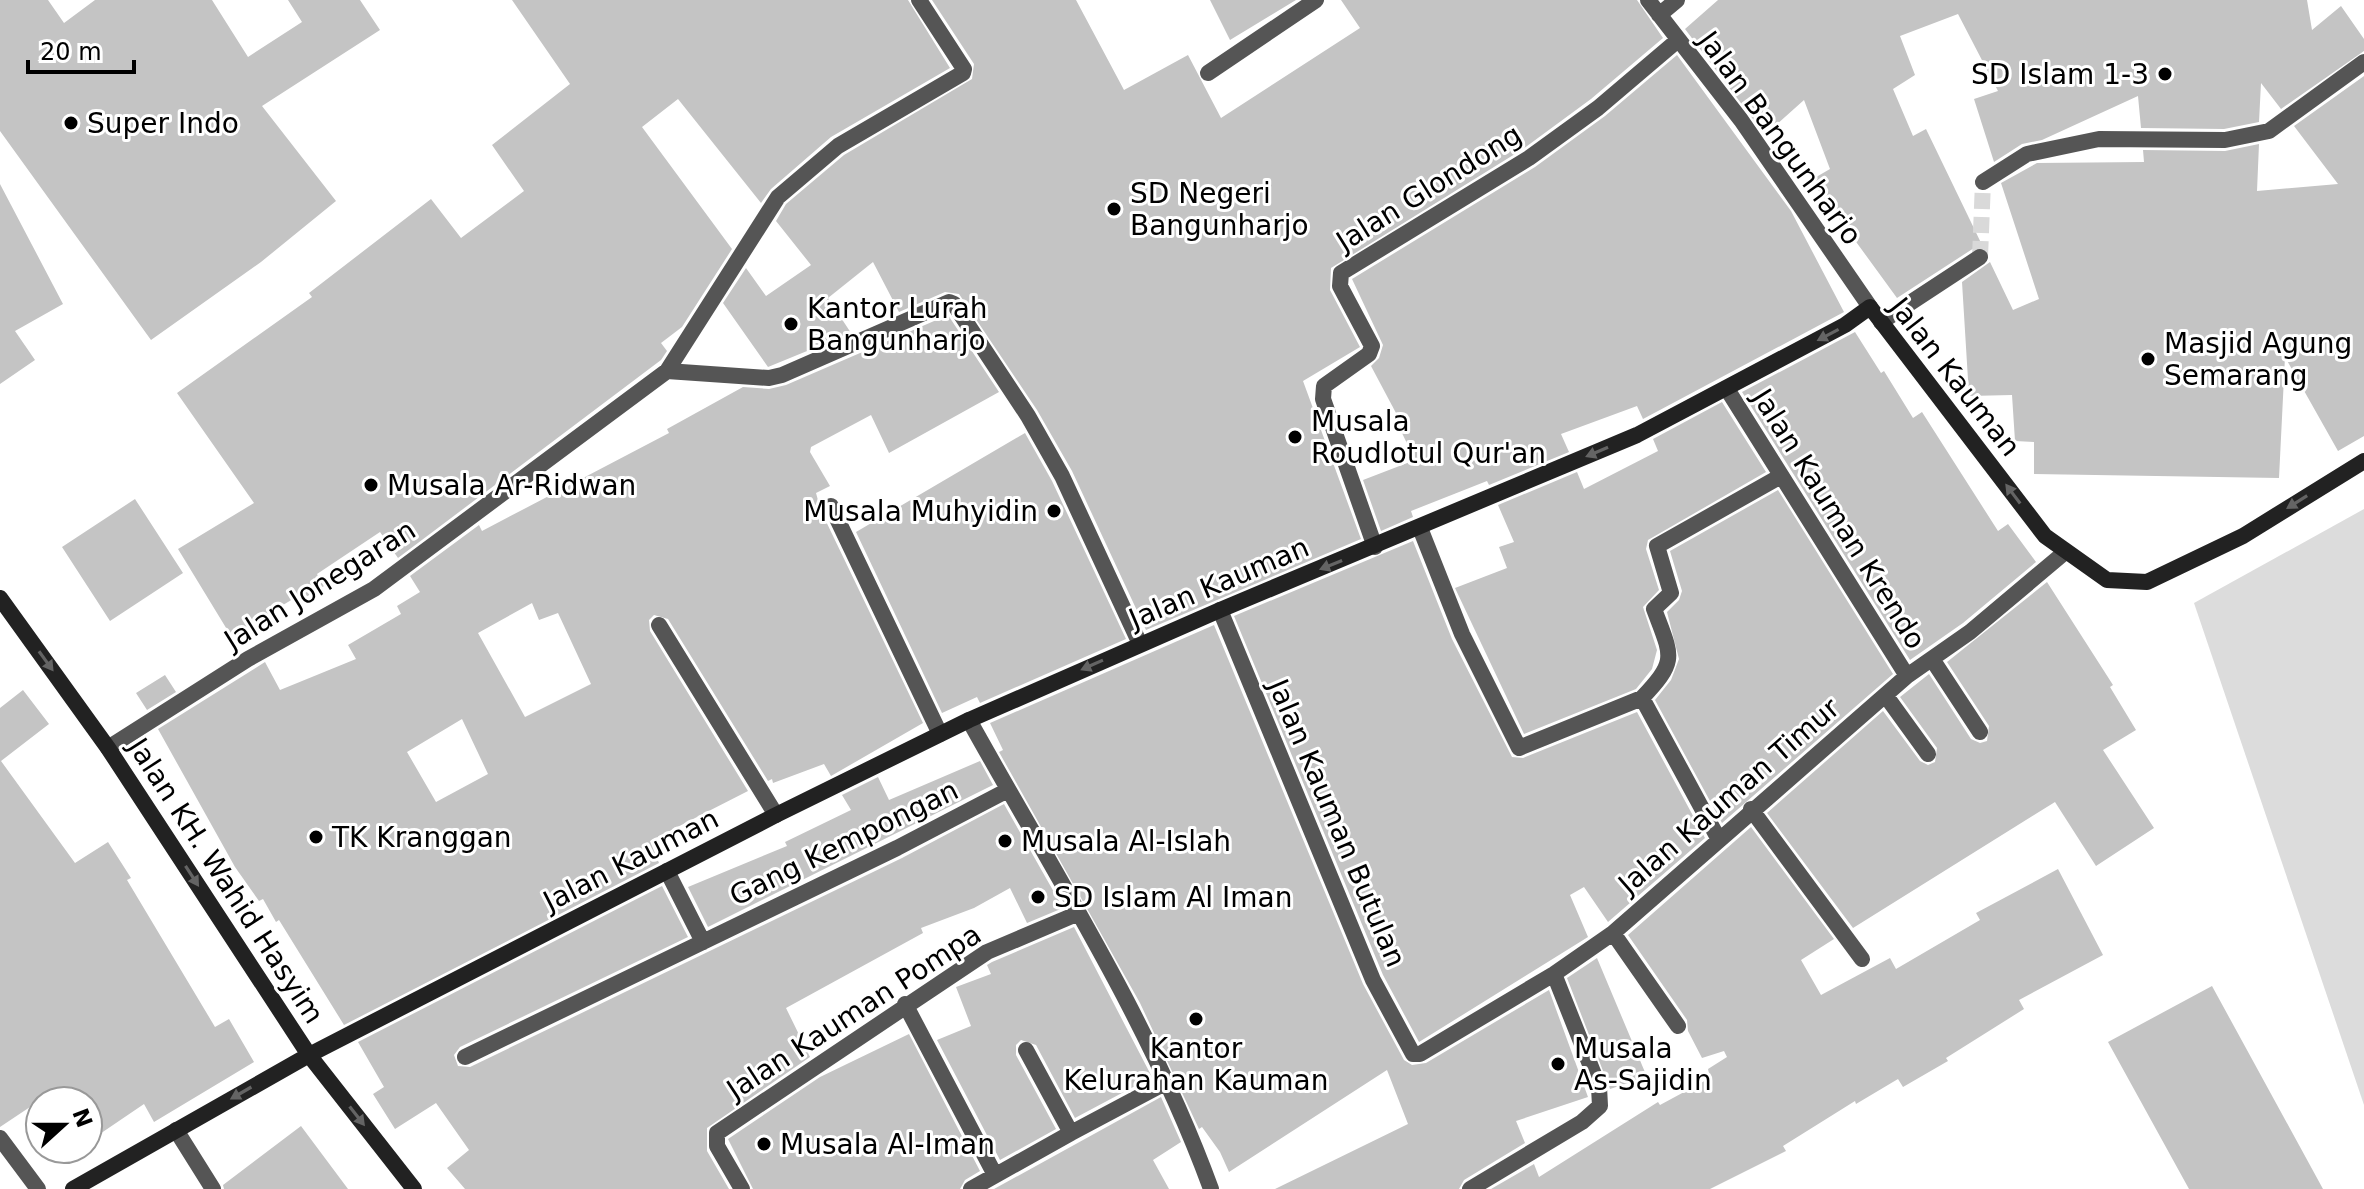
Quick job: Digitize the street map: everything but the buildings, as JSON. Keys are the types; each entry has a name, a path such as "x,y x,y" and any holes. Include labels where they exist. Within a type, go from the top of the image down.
{"street":[{"name":"Jalan Jonegaran","path":"108,748 248,659 374,589 667,371 778,197 838,146 959,75 964,69 919,0"},
{"path":"1208,73 1316,0"},
{"name":"Jalan Bangunharjo","path":"1648,0 1741,120 1870,307"},
{"path":"1659,15 1677,0"},
{"name":"Jalan Glondong","path":"1375,547 1323,399 1324,386 1369,354 1372,346 1340,286 1341,273 1529,158 1598,108 1678,40"},
{"path":"1983,182 2027,154 2099,139 2225,140 2269,131 2364,62"},
{"path":"1881,322 1980,257"},
{"path":"667,371 769,378 782,375 949,302 954,304 1028,416 1062,476 1140,644"},
{"name":"Jalan Kauman","path":"73,1189 309,1055 940,734 1140,644 1637,435 1845,325 1870,307 2045,536 2064,553 2107,580 2147,582 2243,536 2364,461"},
{"name":"Jalan Kauman Krendo","path":"1727,389 1907,676"},
{"path":"1420,528 1462,634 1520,748 1642,698 1665,674 1670,653 1654,609 1671,594 1657,546 1781,476"},
{"path":"831,506 940,734"},
{"name":"Jalan Kauman Timur","path":"1413,1054 1420,1054 1554,974 1613,933 1751,809 1907,676 1970,632 2064,553"},
{"name":"Jalan KH. Wahid Hasyim","path":"0,598 108,748 309,1055 414,1189"},
{"name":"Jalan Kauman Butulan","path":"1220,610 1373,980 1413,1054"},
{"path":"659,625 776,815"},
{"path":"1932,659 1980,732"},
{"path":"1886,696 1928,754"},
{"path":"1642,698 1718,838"},
{"path":"969,720 1079,913 1165,1083 1211,1189"},
{"name":"Gang Kempongan","path":"465,1057 1008,790"},
{"path":"1751,809 1862,959"},
{"path":"667,871 703,942"},
{"name":"Jalan Kauman Pompa","path":"742,1189 717,1146 717,1133 905,1004 987,952 1079,913"},
{"path":"1613,933 1678,1026"},
{"path":"1470,1189 1582,1122 1600,1106 1599,1087 1554,974"},
{"path":"905,1004 995,1175"},
{"path":"1026,1050 1071,1133"},
{"path":"971,1189 1165,1083"},
{"path":"176,1130 213,1189"},
{"path":"0,1138 38,1189"}],"shaded area":[{"path":"2364,509 2364,1105 2194,603"}],"tunnel":[{"path":"1980,257 1983,182"}],"place":[{"name":"SD Islam 1-3","path":"2165,74"},
{"name":"Super Indo","path":"71,123"},
{"name":"SD Negeri Bangunharjo","path":"1114,209"},
{"name":"Kantor Lurah Bangunharjo","path":"791,324"},
{"name":"Masjid Agung Semarang","path":"2148,359"},
{"name":"Musala Roudlotul Qur'an","path":"1295,437"},
{"name":"Musala Ar-Ridwan","path":"371,485"},
{"name":"Musala Muhyidin","path":"1054,511"},
{"name":"TK Kranggan","path":"316,837"},
{"name":"Musala Al-Islah","path":"1005,841"},
{"name":"SD Islam Al Iman","path":"1038,897"},
{"name":"Kantor Kelurahan Kauman","path":"1196,1019"},
{"name":"Musala As-Sajidin","path":"1558,1064"},
{"name":"Musala Al-Iman","path":"764,1144"}]}
